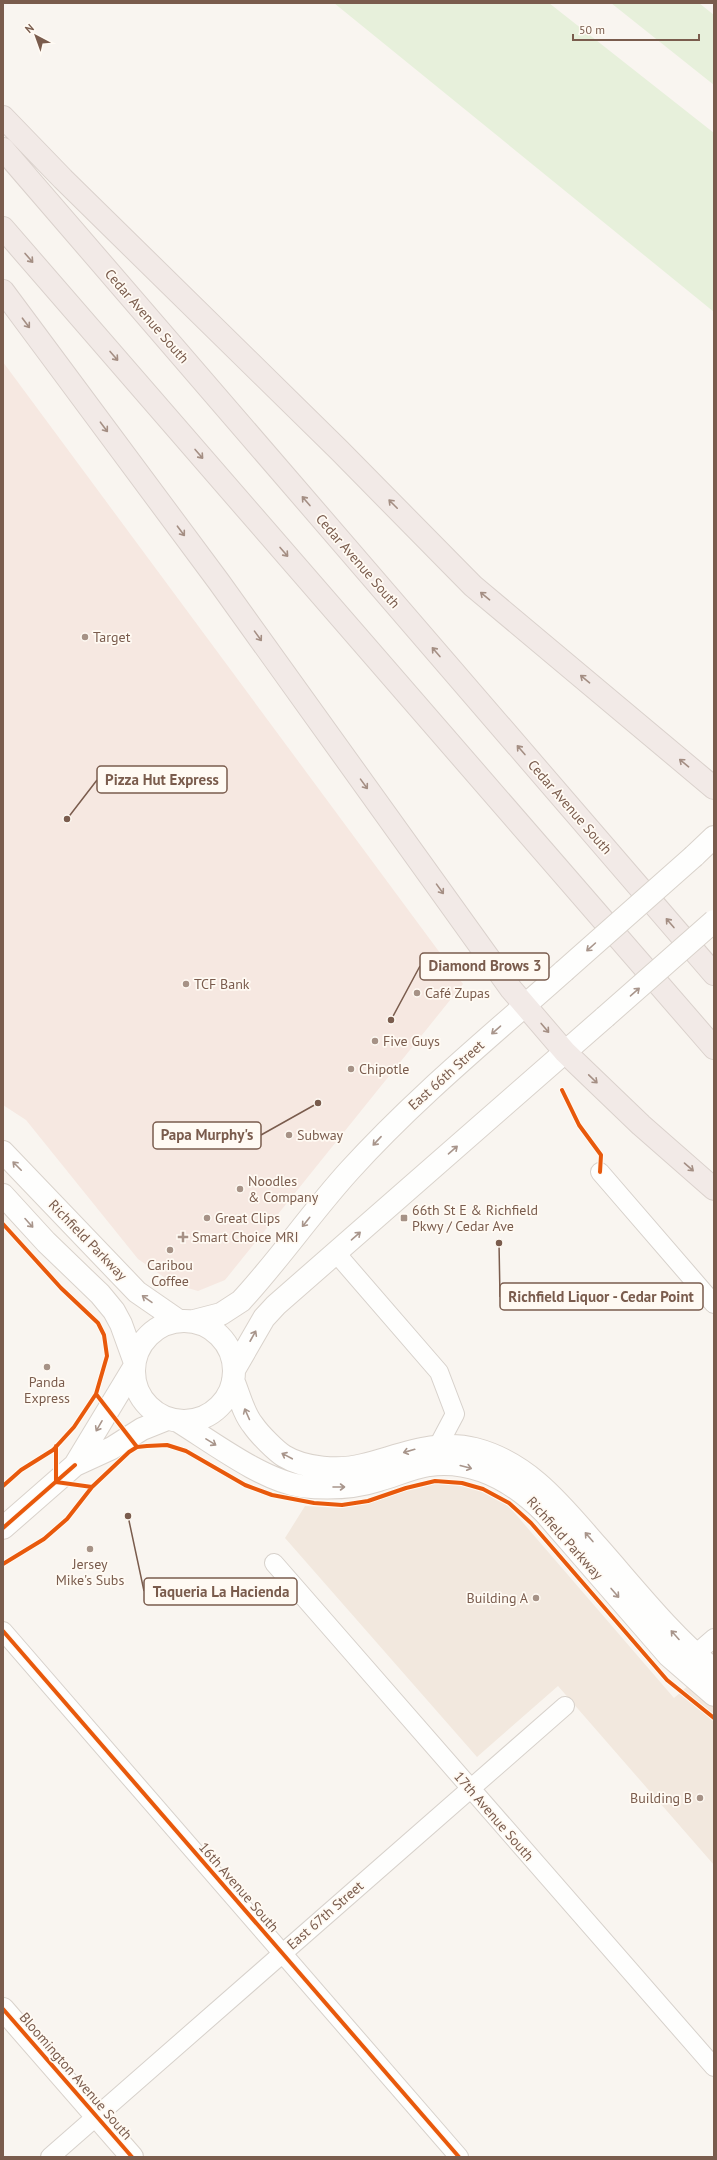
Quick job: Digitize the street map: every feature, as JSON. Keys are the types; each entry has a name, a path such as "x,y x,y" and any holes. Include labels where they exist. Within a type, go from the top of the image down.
{"highway":[{"path":"3,118 63,179 317,428 473,586 714,788"},
{"name":"Cedar Avenue South","path":"3,149 714,974"},
{"path":"3,228 714,1048"},
{"path":"3,291 214,575 511,989 565,1052 641,1125 714,1189"}],"street":[{"name":"East 66th Street","path":"186,1321 221,1314 241,1302 345,1176 396,1122 447,1073 526,1005 714,837"},
{"path":"3,1528 76,1465 112,1448 142,1429 173,1420 193,1421 208,1416 220,1406 228,1394 234,1375 264,1318 276,1305 714,921"},
{"name":"Richfield Parkway","path":"3,1152 137,1292 186,1321"},
{"path":"600,1172 714,1304"},
{"path":"3,1190 11,1187 19,1187 29,1192 63,1223 87,1240"},
{"name":"Richfield Parkway","path":"3,1195 46,1242 110,1305 121,1324 134,1364"},
{"path":"336,1253 439,1372 455,1414 438,1446"},
{"path":"76,1465 134,1364 140,1346 150,1333 163,1325 186,1321 210,1328 222,1338 231,1353 234,1375"},
{"path":"134,1364 135,1385 142,1400 153,1411 173,1420"},
{"name":"Richfield Parkway","path":"234,1375 253,1426 284,1456 307,1465 338,1468 362,1465 422,1448 438,1446 474,1449 503,1458 535,1479 559,1502 678,1638 687,1661"},
{"name":"Richfield Parkway","path":"173,1420 267,1475 300,1486 343,1488 378,1481 401,1472 429,1465 463,1465 502,1479 528,1496 545,1513 687,1661 714,1695"},
{"name":"17th Avenue South","path":"274,1563 714,2067"},
{"name":"16th Avenue South","path":"3,1631 459,2157"},
{"path":"687,1661 714,1638"},
{"name":"Richfield Parkway","path":"687,1661 714,1670"},
{"name":"East 67th Street","path":"50,2157 565,1706"},
{"name":"Bloomington Avenue South","path":"3,2009 132,2157"}],"shaded area":[{"path":"3,362 463,984 225,1280 198,1291 174,1284 138,1259 26,1120 3,1105"},
{"path":"464,1482 506,1503 674,1698 714,1663 714,1865 558,1686 477,1757 285,1538 305,1506 339,1508 421,1483"}],"green space":[{"path":"334,3 549,3 714,133 714,312"},
{"path":"611,3 699,3 714,15 714,85"}],"cycle path":[{"path":"562,1090 579,1125 601,1155 600,1172"},
{"path":"3,1224 61,1288 98,1323 104,1335 107,1356 96,1394 74,1427 53,1450 21,1470 3,1486"},
{"path":"96,1394 137,1447"},
{"path":"3,1564 44,1539 67,1519 92,1487 129,1452 137,1447 167,1445 186,1451 245,1485 272,1495 314,1503 342,1505 368,1501 406,1488 435,1481 462,1483 483,1489 509,1503 531,1523 667,1680 714,1718"},
{"path":"56,1446 56,1482 92,1487"},
{"path":"3,1528 75,1465"},
{"path":"3,1631 459,2157"},
{"path":"3,2009 132,2157"}],"place":[{"name":"Target","path":"85,637"},
{"name":"Pizza Hut Express","path":"67,819"},
{"name":"TCF Bank","path":"186,984"},
{"name":"Café Zupas","path":"417,993"},
{"name":"Diamond Brows 3","path":"391,1020"},
{"name":"Five Guys","path":"375,1041"},
{"name":"Chipotle","path":"351,1069"},
{"name":"Papa Murphy's","path":"318,1103"},
{"name":"Subway","path":"289,1135"},
{"name":"Noodles & Company","path":"240,1189"},
{"name":"Great Clips","path":"207,1218"},
{"name":"66th St E & Richfield Pkwy / Cedar Ave","path":"404,1218"},
{"name":"Smart Choice MRI","path":"183,1237"},
{"name":"Richfield Liquor - Cedar Point","path":"499,1243"},
{"name":"Caribou Coffee","path":"170,1250"},
{"name":"Panda Express","path":"47,1367"},
{"name":"Taqueria La Hacienda","path":"128,1516"},
{"name":"Jersey Mike's Subs","path":"90,1549"},
{"name":"Building A","path":"536,1598"},
{"name":"Building B","path":"700,1798"}]}
